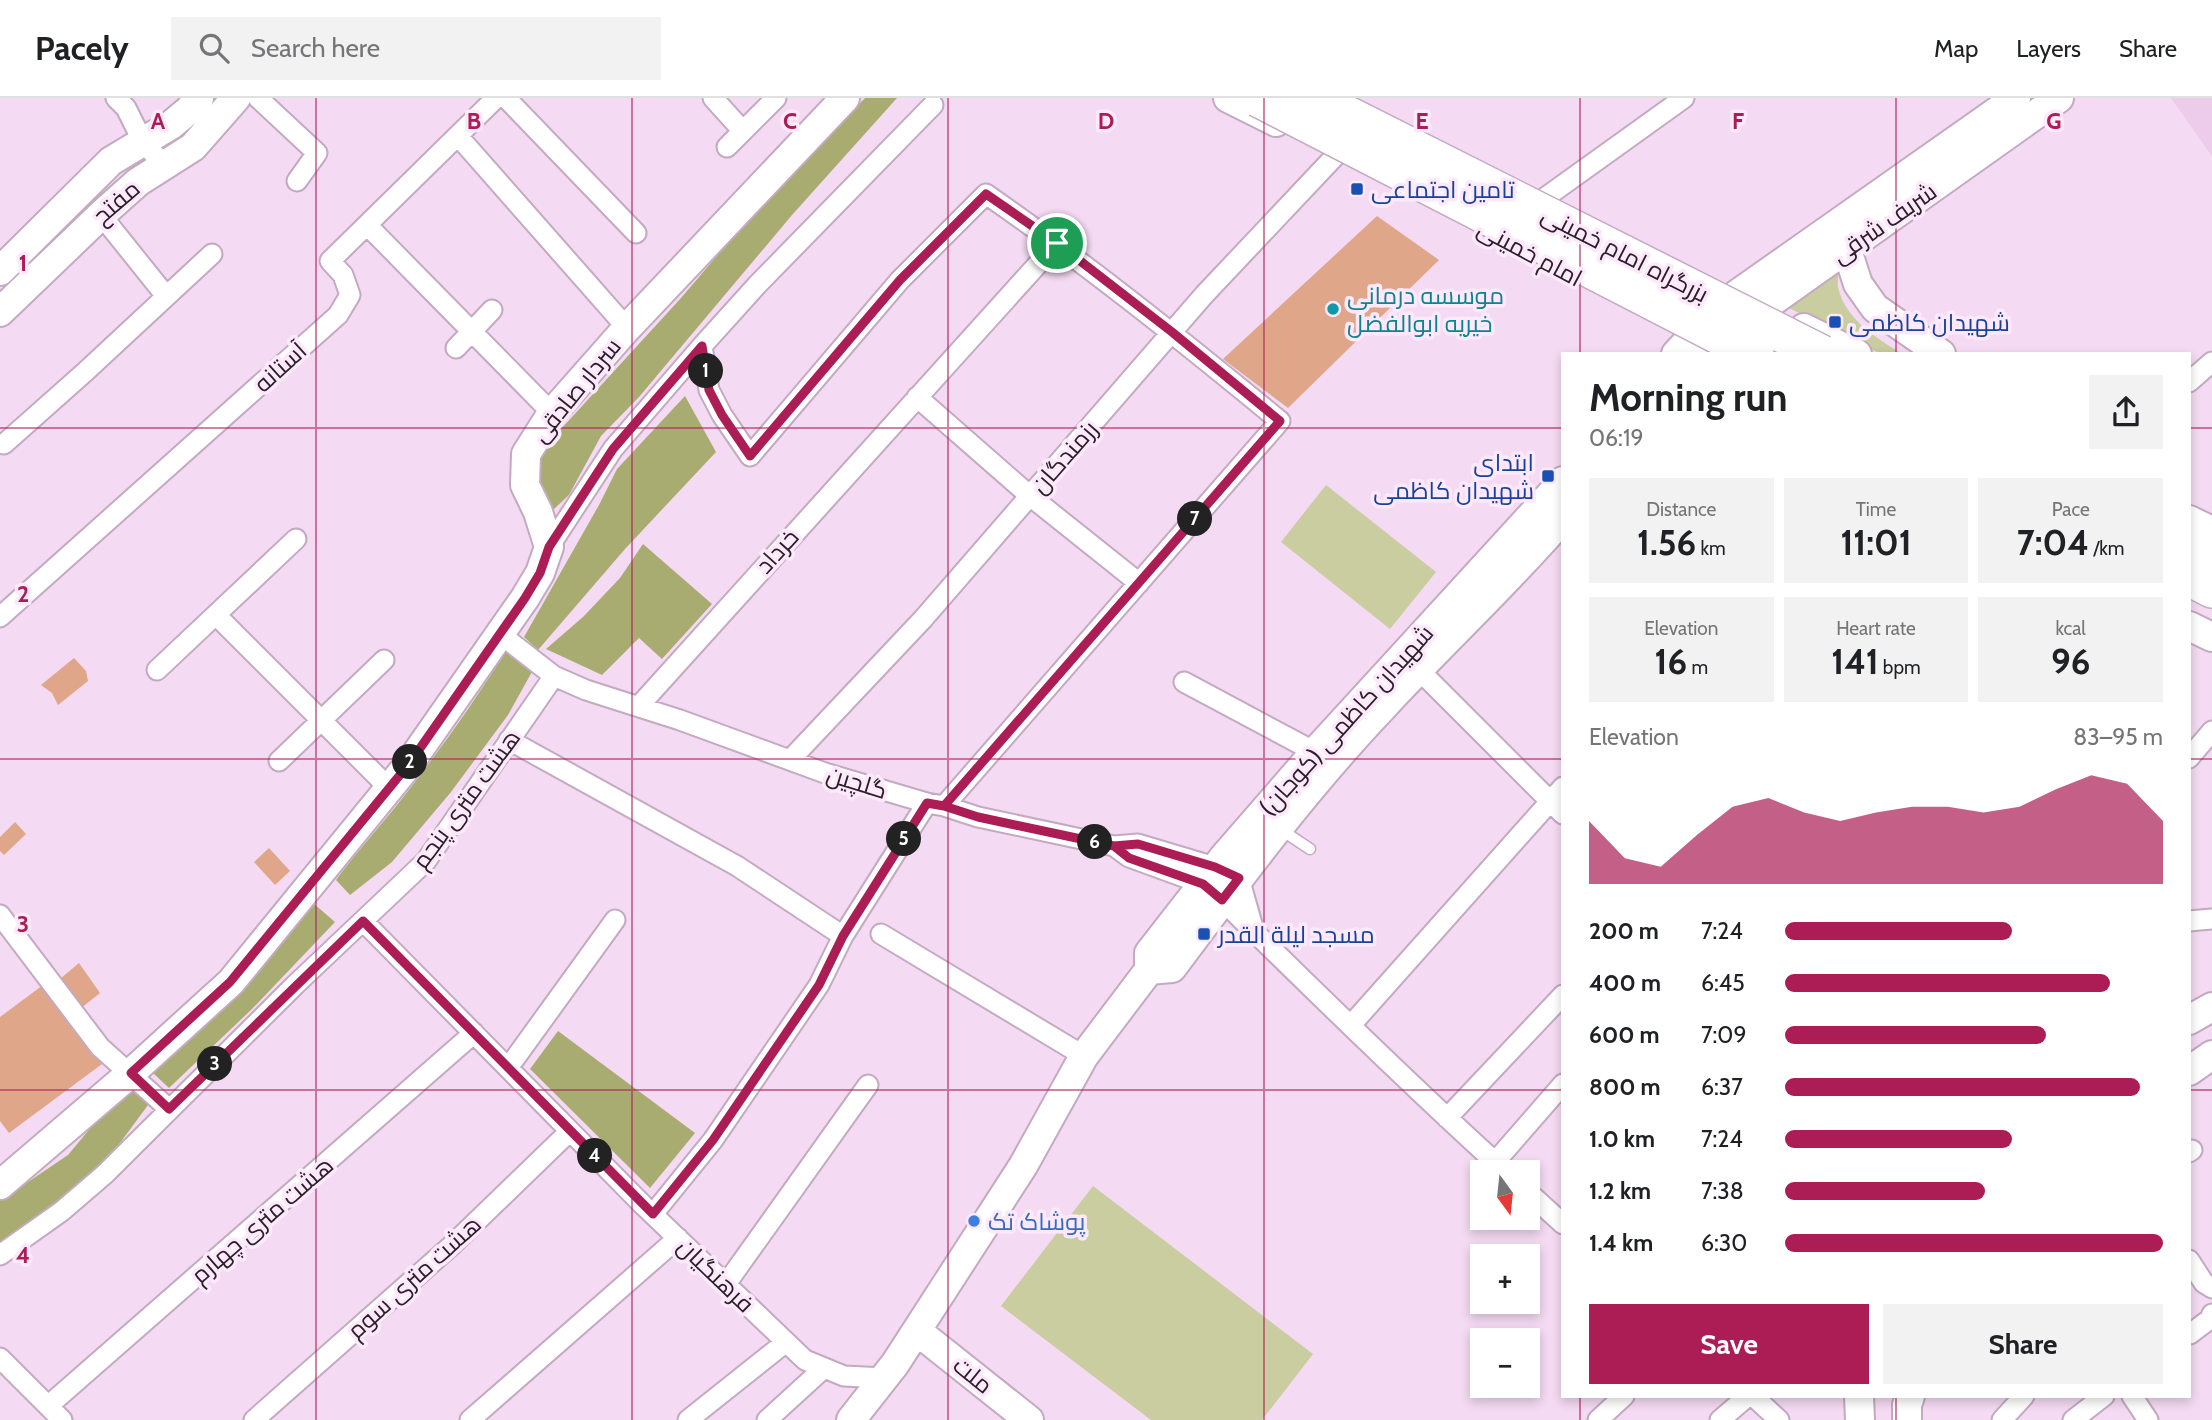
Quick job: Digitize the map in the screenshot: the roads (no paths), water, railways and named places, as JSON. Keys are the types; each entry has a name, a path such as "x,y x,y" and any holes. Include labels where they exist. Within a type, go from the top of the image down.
{"highway":[{"name":"بزرگراه امام خمینی","path":"1258,98 1751,352"},
{"name":"بزرگراه امام خمینی","path":"1314,98 1818,352"},
{"path":"2191,545 2212,555"},
{"path":"2191,578 2212,589"}],"main road":[{"name":"مفتح","path":"0,271 111,161 171,125 199,98"},
{"name":"مفتح","path":"0,312 138,182 193,147 236,98"},
{"name":"سردار صادقی","path":"549,547 538,512 525,485 526,454 552,413 627,328 845,98"},
{"name":"امام خمینی","path":"1228,98 1338,153 1701,350"},
{"path":"1353,98 1736,295 1853,352"},
{"name":"شریف شرقی","path":"1701,350 1736,295 2016,98"},
{"name":"شریف شرقی","path":"1701,350 1847,250 2059,98"},
{"path":"1847,250 1858,284 1875,308 1938,352"},
{"name":"شهیدان کاظمی (کوجان)","path":"851,1420 885,1378 917,1331 1023,1166 1084,1056 1149,970 1172,968 1220,882 1315,752 1561,483"},
{"name":"شهیدان کاظمی (کوجان)","path":"1220,882 1277,827 1382,708 1523,564 1561,520"},
{"path":"2191,521 2212,531"},
{"path":"0,1185 131,1073 230,982 409,764 540,573 549,547"},
{"path":"2191,588 2212,599"},
{"path":"2191,627 2212,637"},
{"path":"2191,1019 2212,1007"},
{"path":"2191,1070 2212,1055"},
{"name":"ملت","path":"917,1331 1029,1420"},
{"path":"1858,1398 1860,1420"},
{"path":"1907,1420 1909,1398"}],"street":[{"path":"116,98 126,108 144,142 164,165"},
{"path":"258,98 317,153 297,181"},
{"name":"آستانه","path":"0,617 338,315 350,295 343,275 330,261 496,98"},
{"path":"506,98 636,233"},
{"path":"713,98 742,130"},
{"path":"727,147 776,98"},
{"path":"1546,197 1684,98"},
{"path":"549,547 613,449 702,346 757,285 933,105"},
{"path":"458,136 627,328"},
{"name":"رزمندگان","path":"790,760 923,619 1204,295 1338,153"},
{"path":"653,1214 713,1140 812,996 843,936 936,804 1139,583 1280,421 1172,332 1057,243 986,194 900,280 750,456 722,415 709,390 702,346"},
{"path":"101,215 166,296"},
{"path":"367,226 552,413"},
{"name":"خرداد","path":"639,706 1057,243"},
{"path":"4,443 212,254"},
{"path":"456,348 492,310"},
{"path":"2191,380 2212,362"},
{"path":"917,397 1030,496 1139,583"},
{"path":"158,670 296,539"},
{"path":"216,615 389,788"},
{"name":"گلچین","path":"502,630 509,641 554,676 586,690 639,706 825,773 978,817 1114,846 1138,844 1220,882"},
{"path":"279,761 384,660"},
{"path":"1351,1025 1558,801 1419,670"},
{"name":"هشت متری پنجم","path":"0,1255 70,1204 105,1174 426,861 554,676"},
{"path":"1184,682 1315,752"},
{"path":"2191,756 2212,731"},
{"path":"509,740 737,866 843,936"},
{"path":"1220,882 1255,932 1409,1084 1492,1160"},
{"path":"1220,882 1255,932"},
{"path":"2191,921 2212,919"},
{"path":"508,1068 615,920"},
{"name":"فرهنگیان","path":"363,921 653,1214 805,1360 845,1376 885,1378"},
{"path":"3,924 100,1047 169,1109"},
{"path":"881,934 1084,1056"},
{"path":"1447,1118 1561,997"},
{"name":"هشت متری چهارم","path":"58,1416 474,1033"},
{"path":"726,1284 868,1086"},
{"path":"1505,1160 1561,1087"},
{"name":"هشت متری سوم","path":"254,1420 451,1246 570,1131"},
{"path":"1540,1203 1561,1222"},
{"path":"470,1420 678,1238"},
{"path":"2191,1263 2204,1283 2212,1288"},
{"path":"2191,1333 2210,1319 2212,1314"},
{"path":"688,1420 786,1342"},
{"path":"0,1358 58,1416"},
{"path":"767,1420 824,1368"},
{"path":"1598,1420 1622,1398"},
{"path":"1720,1420 1748,1398"},
{"path":"1752,1398 1779,1420"},
{"path":"2003,1420 2022,1398"},
{"path":"2073,1420 2102,1398"},
{"path":"2133,1398 2148,1420"}],"lane":[{"path":"1277,827 1310,849"}],"place":[{"name":"تامین اجتماعی","path":"1357,189"},
{"name":"موسسه درمانی خیریه ابوالفضل","path":"1333,309"},
{"name":"شهیدان کاظمی","path":"1835,322"},
{"name":"ابتدای شهیدان کاظمی","path":"1548,476"},
{"name":"مسجد لیلة القدر","path":"1204,934"},
{"name":"پوشاک تک","path":"974,1221"}]}
